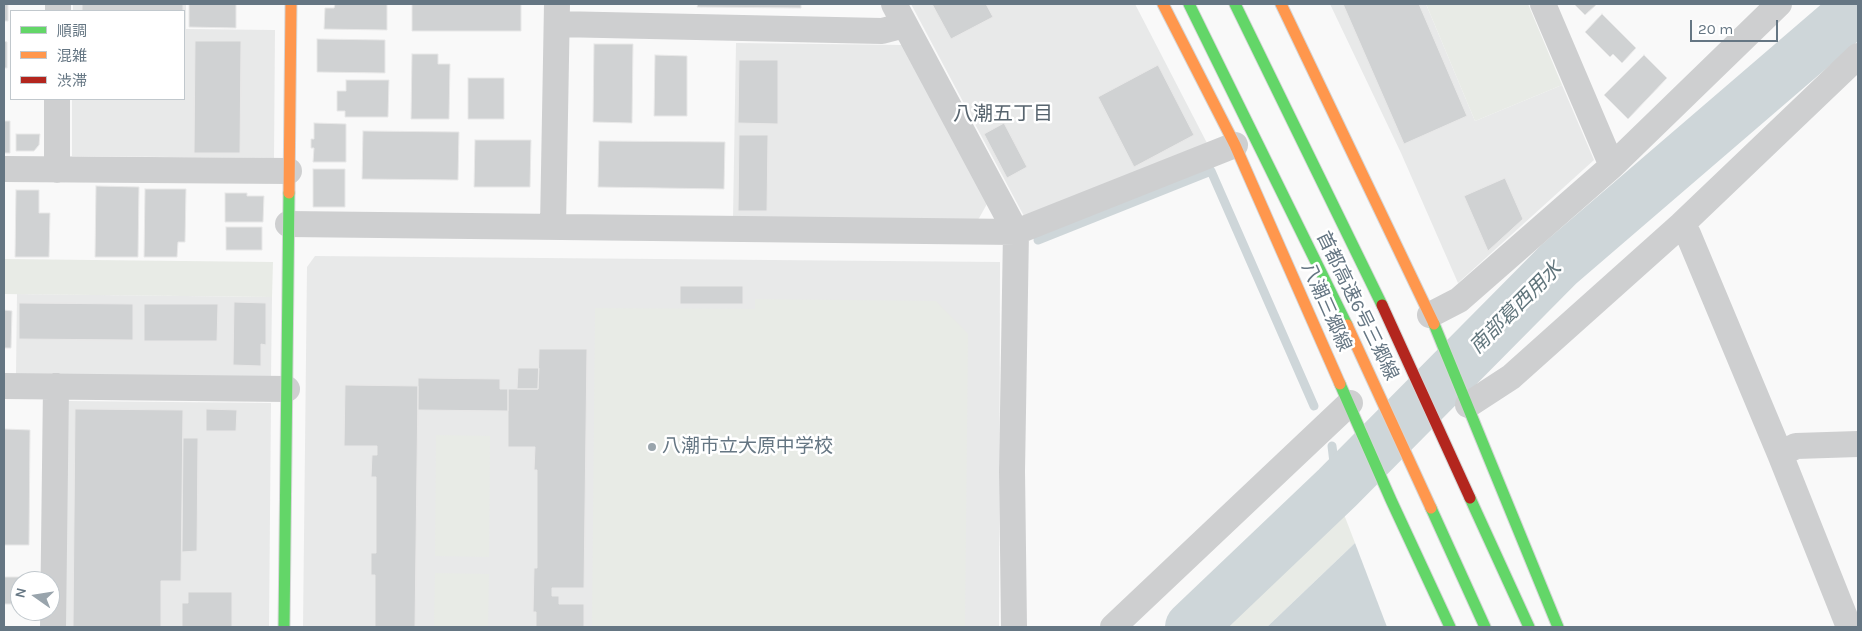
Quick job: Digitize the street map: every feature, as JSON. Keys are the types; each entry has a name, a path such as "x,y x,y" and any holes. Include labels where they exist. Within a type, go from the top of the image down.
{"main road":[{"path":"284,627 291,4"},
{"name":"八潮三郷線","path":"1163,4 1235,145 1391,500 1450,627"},
{"name":"首都高速6号三郷線","path":"1189,4 1356,342 1485,627"},
{"name":"首都高速6号三郷線","path":"1235,4 1392,325 1530,627"},
{"path":"1281,4 1430,316 1558,627"}],"street":[{"path":"1543,4 1612,166"},
{"path":"1430,316 1460,300 1612,166 1779,4"},
{"path":"553,226 557,14 882,31 900,14 1016,232 1012,471 1014,627"},
{"path":"1468,405 1511,377 1857,62"},
{"path":"57,100 57,170"},
{"path":"288,224 1016,232 1235,145"},
{"path":"4,170 289,171"},
{"path":"1680,225 1688,234 1780,454 1849,627"},
{"path":"4,386 287,389"},
{"path":"53,627 56,386"},
{"path":"1113,627 1350,403"},
{"path":"1780,454 1796,446 1858,444"}],"shaded area":[{"path":"73,4 186,4 186,29 275,30 274,158 72,156 72,100 185,100 185,10 73,10"},
{"path":"911,4 1135,4 1208,145 1025,218"},
{"path":"1330,4 1426,4 1475,121 1562,85 1594,160 1458,283 1401,153"},
{"path":"1426,4 1528,4 1562,85 1475,121"},
{"path":"736,43 902,45 987,204 978,220 733,218"},
{"name":"八潮市立大原中学校","path":"315,256 1000,262 999,627 303,627 307,267"},
{"path":"4,259 273,262 272,297 4,294"},
{"path":"17,294 272,297 271,377 16,374"},
{"path":"755,299 936,301 968,334 965,627 592,627 595,308 755,309"},
{"path":"68,401 271,403 269,627 65,627"},
{"path":"436,435 490,436 489,557 435,556"},
{"path":"1340,504 1355,543 1267,627 1211,627"},
{"path":"1355,543 1387,627 1267,627"},
{"path":"435,573 489,574 488,627 434,627"}],"building":[{"path":"4,4 8,4 8,21 4,21"},
{"path":"82,4 183,4 183,10 82,10"},
{"path":"189,4 236,4 236,28 189,27"},
{"path":"335,4 387,4 387,30 324,29 325,8 334,8"},
{"path":"412,4 521,4 521,31 412,31"},
{"path":"698,4 801,4 801,8 697,7"},
{"path":"932,4 986,4 993,17 951,39"},
{"path":"1343,4 1419,4 1467,116 1404,144"},
{"path":"1574,4 1597,4 1585,15"},
{"path":"1602,14 1636,48 1622,63 1613,54 1610,57 1585,32"},
{"path":"317,39 385,40 385,73 317,72"},
{"path":"4,41 7,42 7,68 4,68"},
{"path":"195,41 241,41 240,153 194,153"},
{"path":"594,44 633,44 632,123 593,122"},
{"path":"412,54 438,54 438,64 450,64 449,119 411,119"},
{"path":"655,55 687,56 687,116 654,116"},
{"path":"1644,55 1667,78 1628,119 1604,95"},
{"path":"739,60 778,60 778,124 738,123"},
{"path":"1158,65 1194,135 1134,167 1098,97"},
{"path":"468,78 504,78 504,119 468,119"},
{"path":"346,80 389,80 388,117 345,117 345,111 337,111 337,91 346,91"},
{"path":"4,121 10,121 10,153 4,153"},
{"path":"314,123 346,124 346,162 313,162 314,148 311,148 311,139 314,139"},
{"path":"1004,123 1027,167 1007,178 984,134"},
{"path":"363,131 459,132 458,180 362,179"},
{"path":"16,134 40,134 39,145 34,151 16,151"},
{"path":"739,135 768,135 767,211 738,211"},
{"path":"475,140 531,140 530,187 474,187"},
{"path":"599,141 725,142 724,189 598,187"},
{"path":"313,169 345,169 345,207 313,207"},
{"path":"1505,178 1523,219 1488,251 1464,196"},
{"path":"96,186 139,187 138,257 95,257"},
{"path":"145,189 186,189 185,242 178,242 177,257 144,257"},
{"path":"16,190 39,190 39,213 50,213 49,257 15,257"},
{"path":"225,193 247,193 247,196 264,196 263,222 225,222"},
{"path":"226,227 262,227 262,250 226,250"},
{"path":"680,286 743,286 743,304 680,304"},
{"path":"234,302 266,303 266,345 261,344 261,366 233,365"},
{"path":"19,303 133,304 133,340 19,339"},
{"path":"144,304 218,304 217,341 144,341"},
{"path":"4,310 12,311 11,348 4,348"},
{"path":"539,349 587,349 584,588 552,588 552,596 559,596 559,604 584,604 584,627 536,627 536,612 533,612 534,568 537,568 537,470 534,470 535,447 508,447 508,389 538,389"},
{"path":"518,368 539,368 538,389 517,389"},
{"path":"418,378 500,379 500,389 508,389 508,411 418,410"},
{"path":"345,385 418,386 415,627 375,627 375,575 371,575 371,553 376,553 376,477 371,477 372,455 377,455 377,446 344,446"},
{"path":"75,409 183,410 181,581 161,581 161,627 73,627"},
{"path":"206,409 237,410 236,431 206,431"},
{"path":"4,429 30,430 29,545 4,545"},
{"path":"183,438 198,438 197,551 182,552"},
{"path":"4,577 10,577 10,604 4,604"},
{"path":"188,592 232,592 232,627 182,627 182,603 188,603"}],"waterway":[{"name":"南部葛西用水","path":"1191,627 1337,488 1559,264 1858,7"},
{"path":"1038,240 1211,171 1314,406"},
{"path":"1332,446 1337,488"}],"traffic: fast":[{"path":"1189,4 1347,325"},
{"path":"1235,4 1382,305"},
{"path":"284,627 289,193"},
{"path":"1434,324 1558,627"},
{"path":"1340,384 1450,627"},
{"path":"1470,498 1529,627"},
{"path":"1431,508 1485,627"}],"traffic: slow":[{"path":"289,193 291,4"},
{"path":"1163,4 1235,145 1340,384"},
{"path":"1281,4 1434,324"},
{"path":"1347,325 1431,508"}],"traffic: jam":[{"path":"1382,305 1470,498"}],"place":[{"name":"八潮市立大原中学校","path":"652,447"}],"district":[{"name":"八潮五丁目","path":"1003,114"}]}
